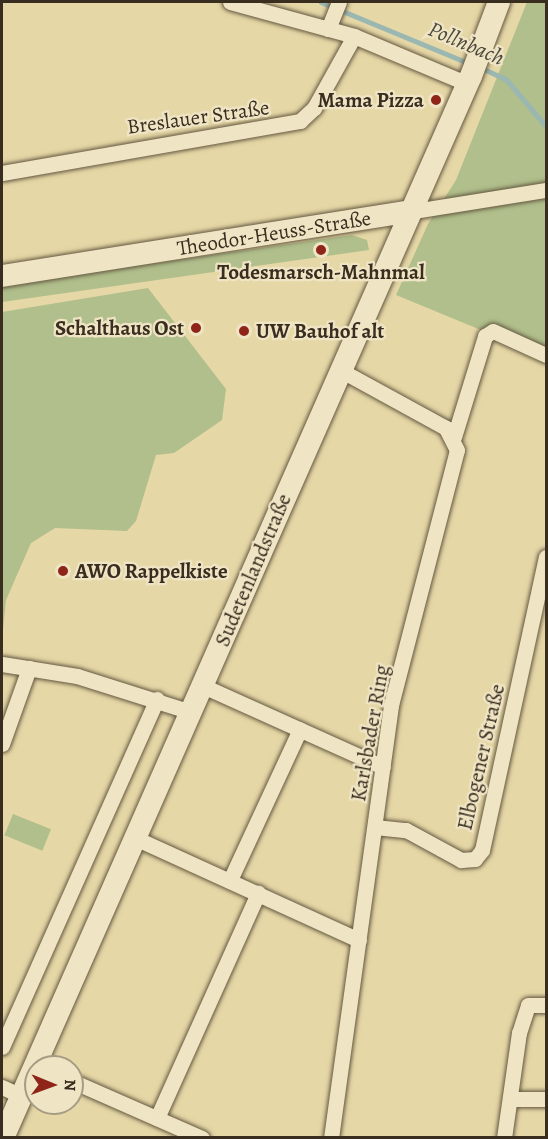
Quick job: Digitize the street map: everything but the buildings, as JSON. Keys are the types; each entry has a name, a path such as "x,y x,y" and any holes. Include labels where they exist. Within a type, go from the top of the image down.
{"street":[{"path":"230,2 334,15 354,36 473,72"},
{"name":"Sudetenlandstraße","path":"44,1055 135,838 192,712 408,212 473,72 499,2"},
{"name":"Breslauer Straße","path":"2,172 300,121 314,108 354,36"},
{"name":"Theodor-Heuss-Straße","path":"2,276 546,191"},
{"path":"340,370 403,402 454,437 485,336 493,331 546,355"},
{"name":"Karlsbader Ring","path":"331,1137 391,705 456,464 454,437"},
{"name":"Elbogener Straße","path":"375,827 406,830 461,860 475,859 482,850 546,557"},
{"path":"2,664 29,668 157,699 192,712"},
{"path":"2,744 29,668"},
{"path":"203,686 383,766"},
{"path":"2,1047 157,699"},
{"path":"230,880 300,729"},
{"path":"135,838 359,940"},
{"path":"157,1118 258,893"},
{"path":"504,1137 513,1098 511,1070 528,1005 546,1005"},
{"name":"Sudetenlandstraße","path":"3,1137 11,1091 24,1079"},
{"path":"84,1086 202,1137"},
{"path":"513,1098 546,1099"}],"green space":[{"path":"527,2 546,2 546,357 396,295 428,224 456,180"},
{"path":"352,235 367,240 369,250 2,302 2,285"},
{"path":"148,288 226,389 222,420 174,453 156,455 136,521 127,531 55,528 31,543 6,600 2,640 2,312"},
{"path":"13,814 51,829 42,851 4,835"}],"waterway":[{"name":"Pollnbach","path":"321,2 468,63"},
{"name":"Pollnbach","path":"482,68 506,79 546,126"}],"place":[{"name":"Mama Pizza","path":"436,100"},
{"name":"Todesmarsch-Mahnmal","path":"321,250"},
{"name":"Schalthaus Ost","path":"196,328"},
{"name":"UW Bauhof alt","path":"244,331"},
{"name":"AWO Rappelkiste","path":"63,571"}]}
